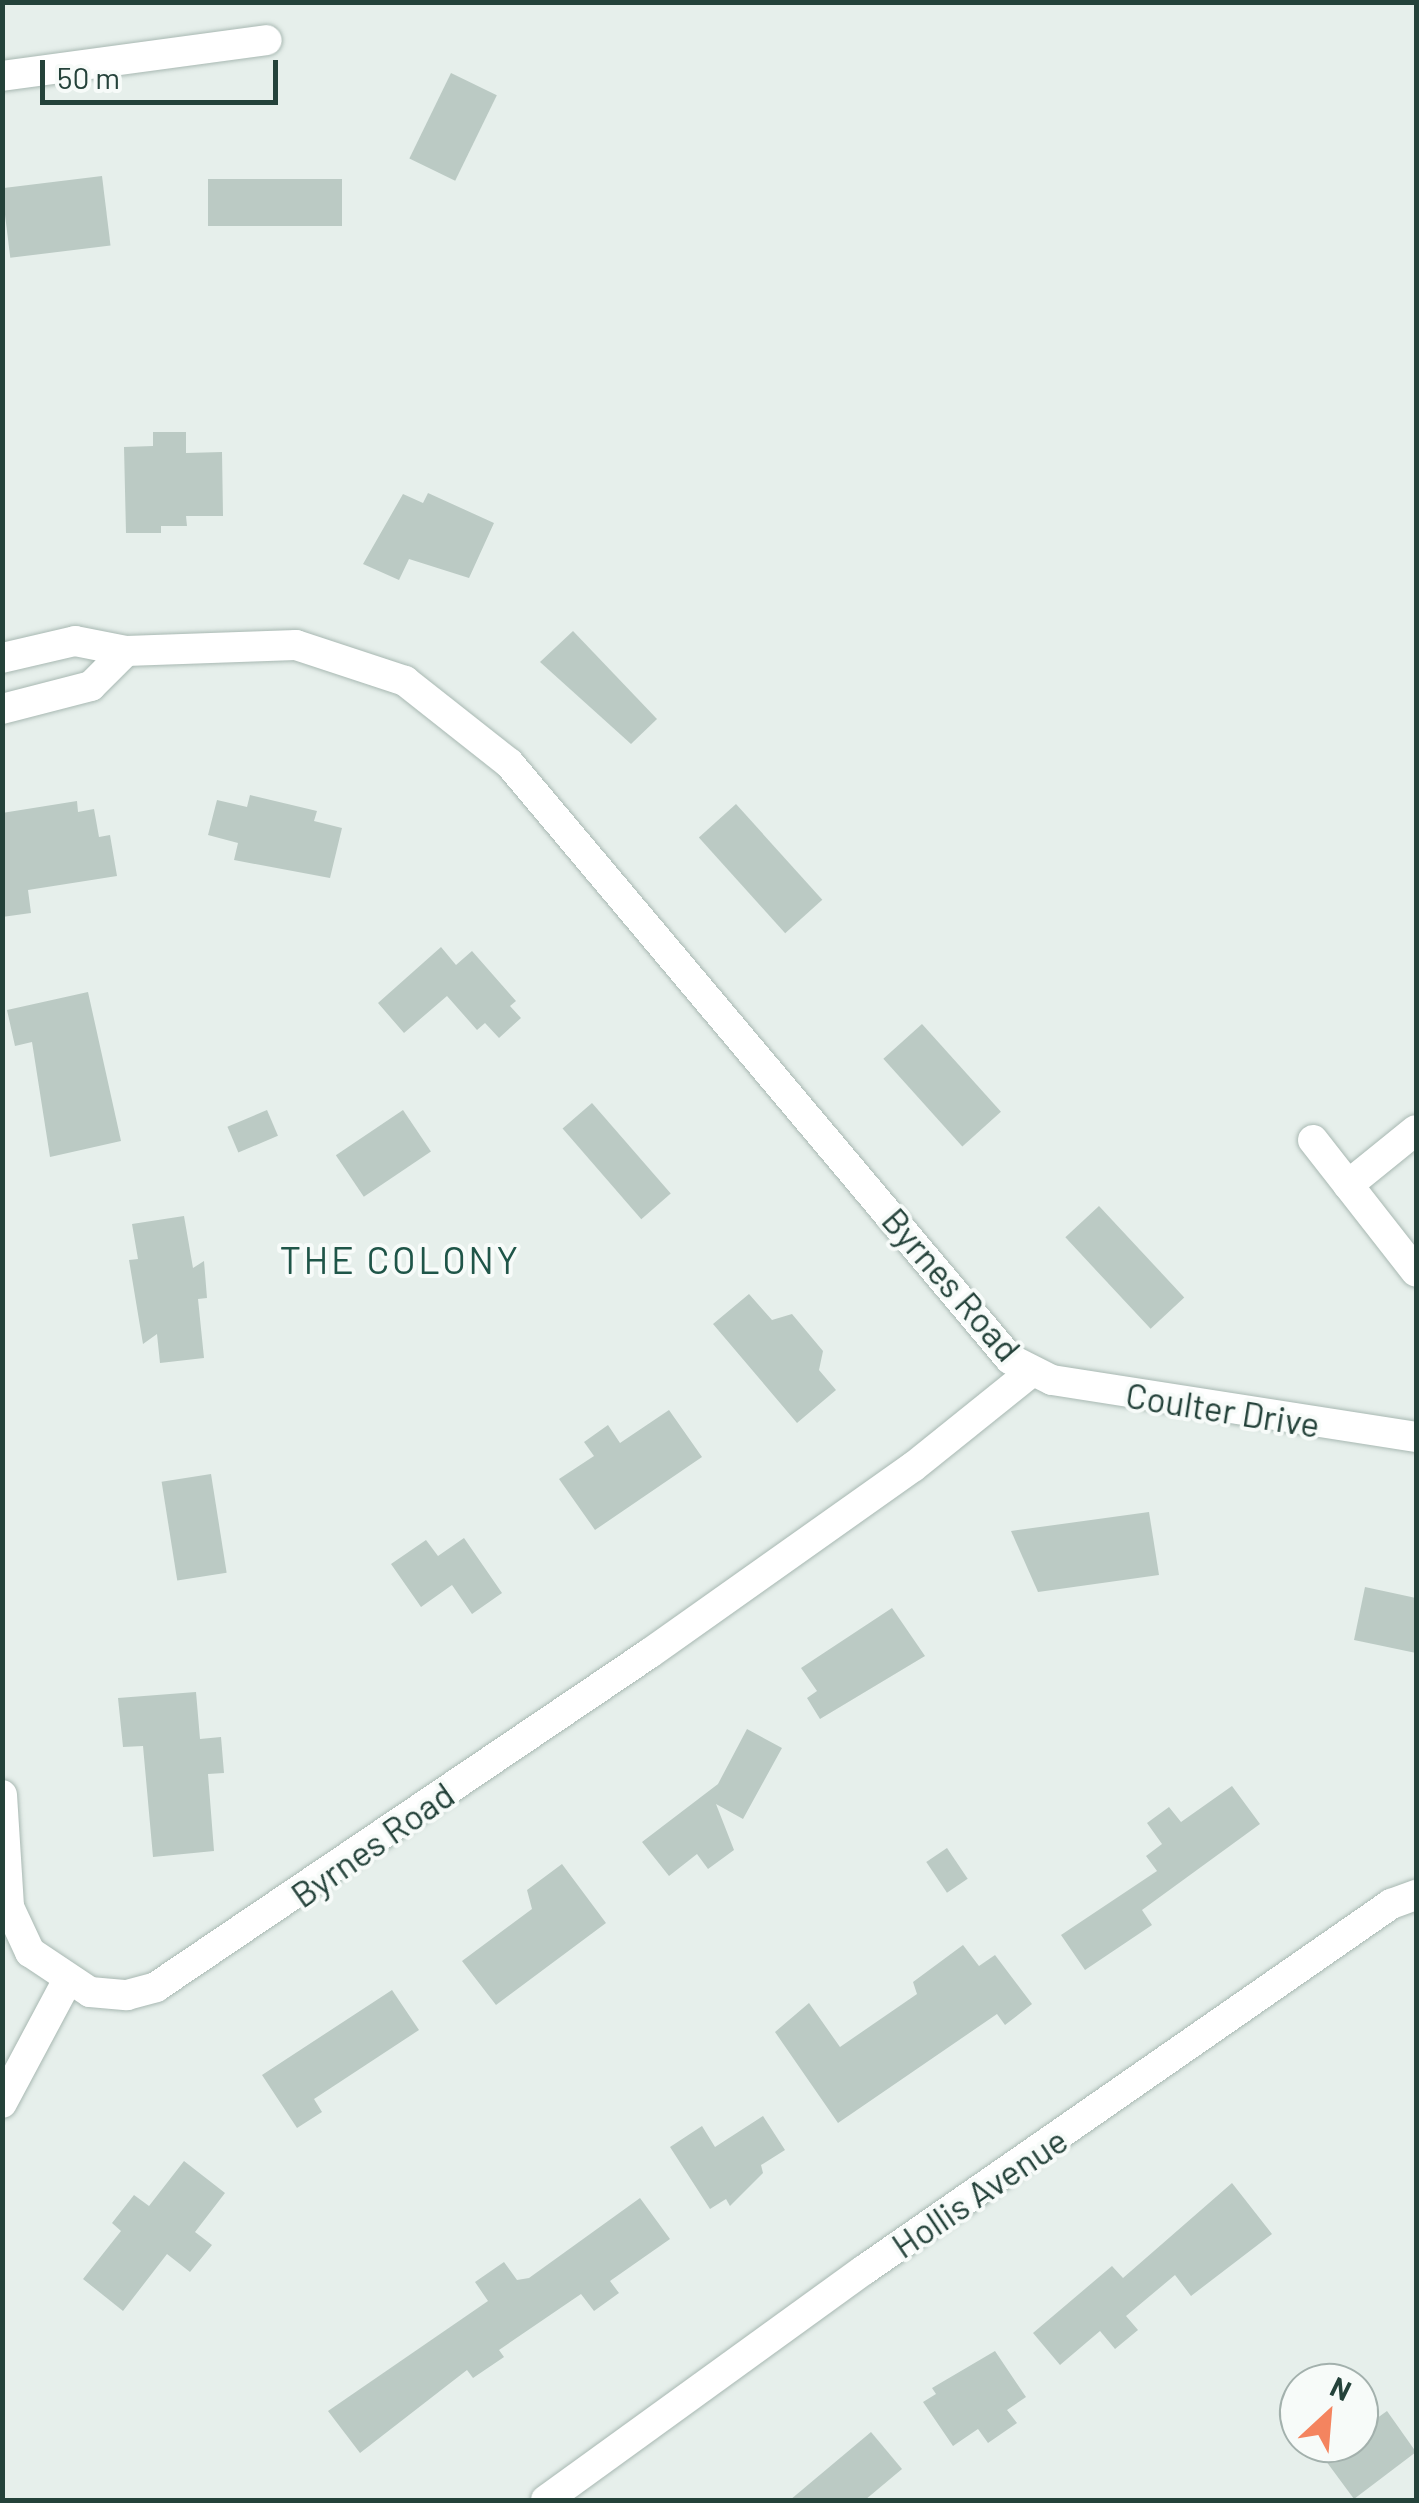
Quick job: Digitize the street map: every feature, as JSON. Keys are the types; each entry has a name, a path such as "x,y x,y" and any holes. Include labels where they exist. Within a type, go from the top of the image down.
{"street":[{"path":"2,76 267,40"},
{"name":"Byrnes Road","path":"2,658 75,641 126,651 296,645 370,665 441,704 509,763 993,1342 1031,1372 913,1467 182,1974 127,1995 66,1983"},
{"path":"2,709 91,686 126,651"},
{"path":"1348,1186 1416,1130"},
{"path":"1313,1140 1416,1272"},
{"name":"Coulter Drive","path":"1031,1372 1169,1402 1416,1437"},
{"path":"2,1795 17,1931 66,1983 2,2103"},
{"name":"Hollis Avenue","path":"546,2500 864,2270 1391,1904 1416,1895"}],"building":[{"path":"451,73 497,95 455,181 409,158"},
{"path":"102,176 111,245 10,258 2,188"},
{"path":"208,179 342,179 342,226 208,226"},
{"path":"153,432 186,432 186,453 222,452 223,516 186,516 187,526 161,526 161,533 126,533 124,447 153,446"},
{"path":"428,493 494,523 469,578 409,559 399,580 363,564 403,494 423,503"},
{"path":"573,631 657,719 631,744 540,662"},
{"path":"250,795 317,811 314,821 342,828 330,878 234,860 238,843 208,835 217,800 247,807"},
{"path":"77,801 78,812 94,809 99,837 110,835 117,876 28,890 31,913 2,917 2,813"},
{"path":"736,804 822,900 785,933 699,837"},
{"path":"441,947 456,965 472,951 516,1001 510,1006 521,1018 499,1038 485,1023 477,1030 447,996 404,1033 378,1003"},
{"path":"88,992 121,1141 50,1157 32,1042 15,1046 7,1010"},
{"path":"922,1024 1001,1112 962,1146 883,1059"},
{"path":"592,1103 671,1194 641,1219 563,1129"},
{"path":"267,1110 278,1136 238,1153 227,1127"},
{"path":"403,1110 431,1151 364,1197 336,1155"},
{"path":"1099,1206 1184,1297 1151,1329 1065,1237"},
{"path":"184,1216 193,1268 204,1261 207,1298 198,1299 204,1358 160,1363 157,1334 143,1344 129,1260 138,1259 132,1224"},
{"path":"749,1294 772,1320 792,1314 823,1351 819,1370 836,1390 797,1423 713,1324"},
{"path":"669,1410 702,1457 595,1530 559,1479 594,1456 584,1442 608,1425 620,1443"},
{"path":"211,1474 227,1573 177,1581 162,1482"},
{"path":"1149,1512 1159,1575 1038,1592 1011,1531"},
{"path":"464,1538 502,1593 472,1614 452,1585 421,1607 391,1564 426,1540 438,1556"},
{"path":"1365,1587 1416,1598 1416,1653 1354,1640"},
{"path":"892,1608 925,1656 820,1719 807,1698 817,1691 801,1668"},
{"path":"196,1692 200,1739 221,1737 224,1773 208,1774 214,1851 153,1857 143,1746 123,1747 118,1698"},
{"path":"747,1729 782,1748 743,1819 716,1804 734,1850 708,1869 697,1854 669,1876 642,1842 718,1784"},
{"path":"1232,1786 1260,1824 1142,1910 1152,1925 1085,1970 1061,1935 1157,1871 1146,1856 1162,1844 1147,1823 1169,1807 1181,1822"},
{"path":"947,1848 968,1879 947,1893 926,1862"},
{"path":"562,1864 606,1923 496,2005 462,1961 532,1909 527,1890"},
{"path":"963,1945 979,1966 995,1955 1032,2004 1005,2025 997,2014 838,2123 775,2032 809,2003 840,2047 917,1994 913,1982"},
{"path":"392,1990 419,2030 314,2099 322,2112 297,2128 262,2075"},
{"path":"763,2116 785,2150 761,2165 763,2173 730,2206 726,2199 710,2209 670,2147 702,2126 715,2147"},
{"path":"184,2161 225,2193 195,2232 212,2245 190,2272 167,2254 123,2311 83,2279 121,2231 112,2223 134,2195 149,2206"},
{"path":"1232,2183 1272,2234 1191,2296 1175,2275 1126,2316 1138,2330 1115,2349 1100,2331 1060,2365 1033,2333 1112,2266 1123,2278"},
{"path":"640,2198 670,2239 610,2281 619,2293 594,2311 581,2294 499,2350 504,2357 473,2378 467,2370 360,2453 328,2411 488,2301 475,2282 504,2262 517,2280 529,2278"},
{"path":"995,2351 1026,2397 1007,2410 1017,2423 988,2443 978,2429 953,2446 923,2402 936,2394 932,2388"},
{"path":"1387,2411 1416,2452 1354,2499 1327,2463 1379,2463 1379,2417"},
{"path":"871,2432 902,2469 865,2500 790,2500"}],"district":[{"name":"THE COLONY","path":"400,1260"}]}
